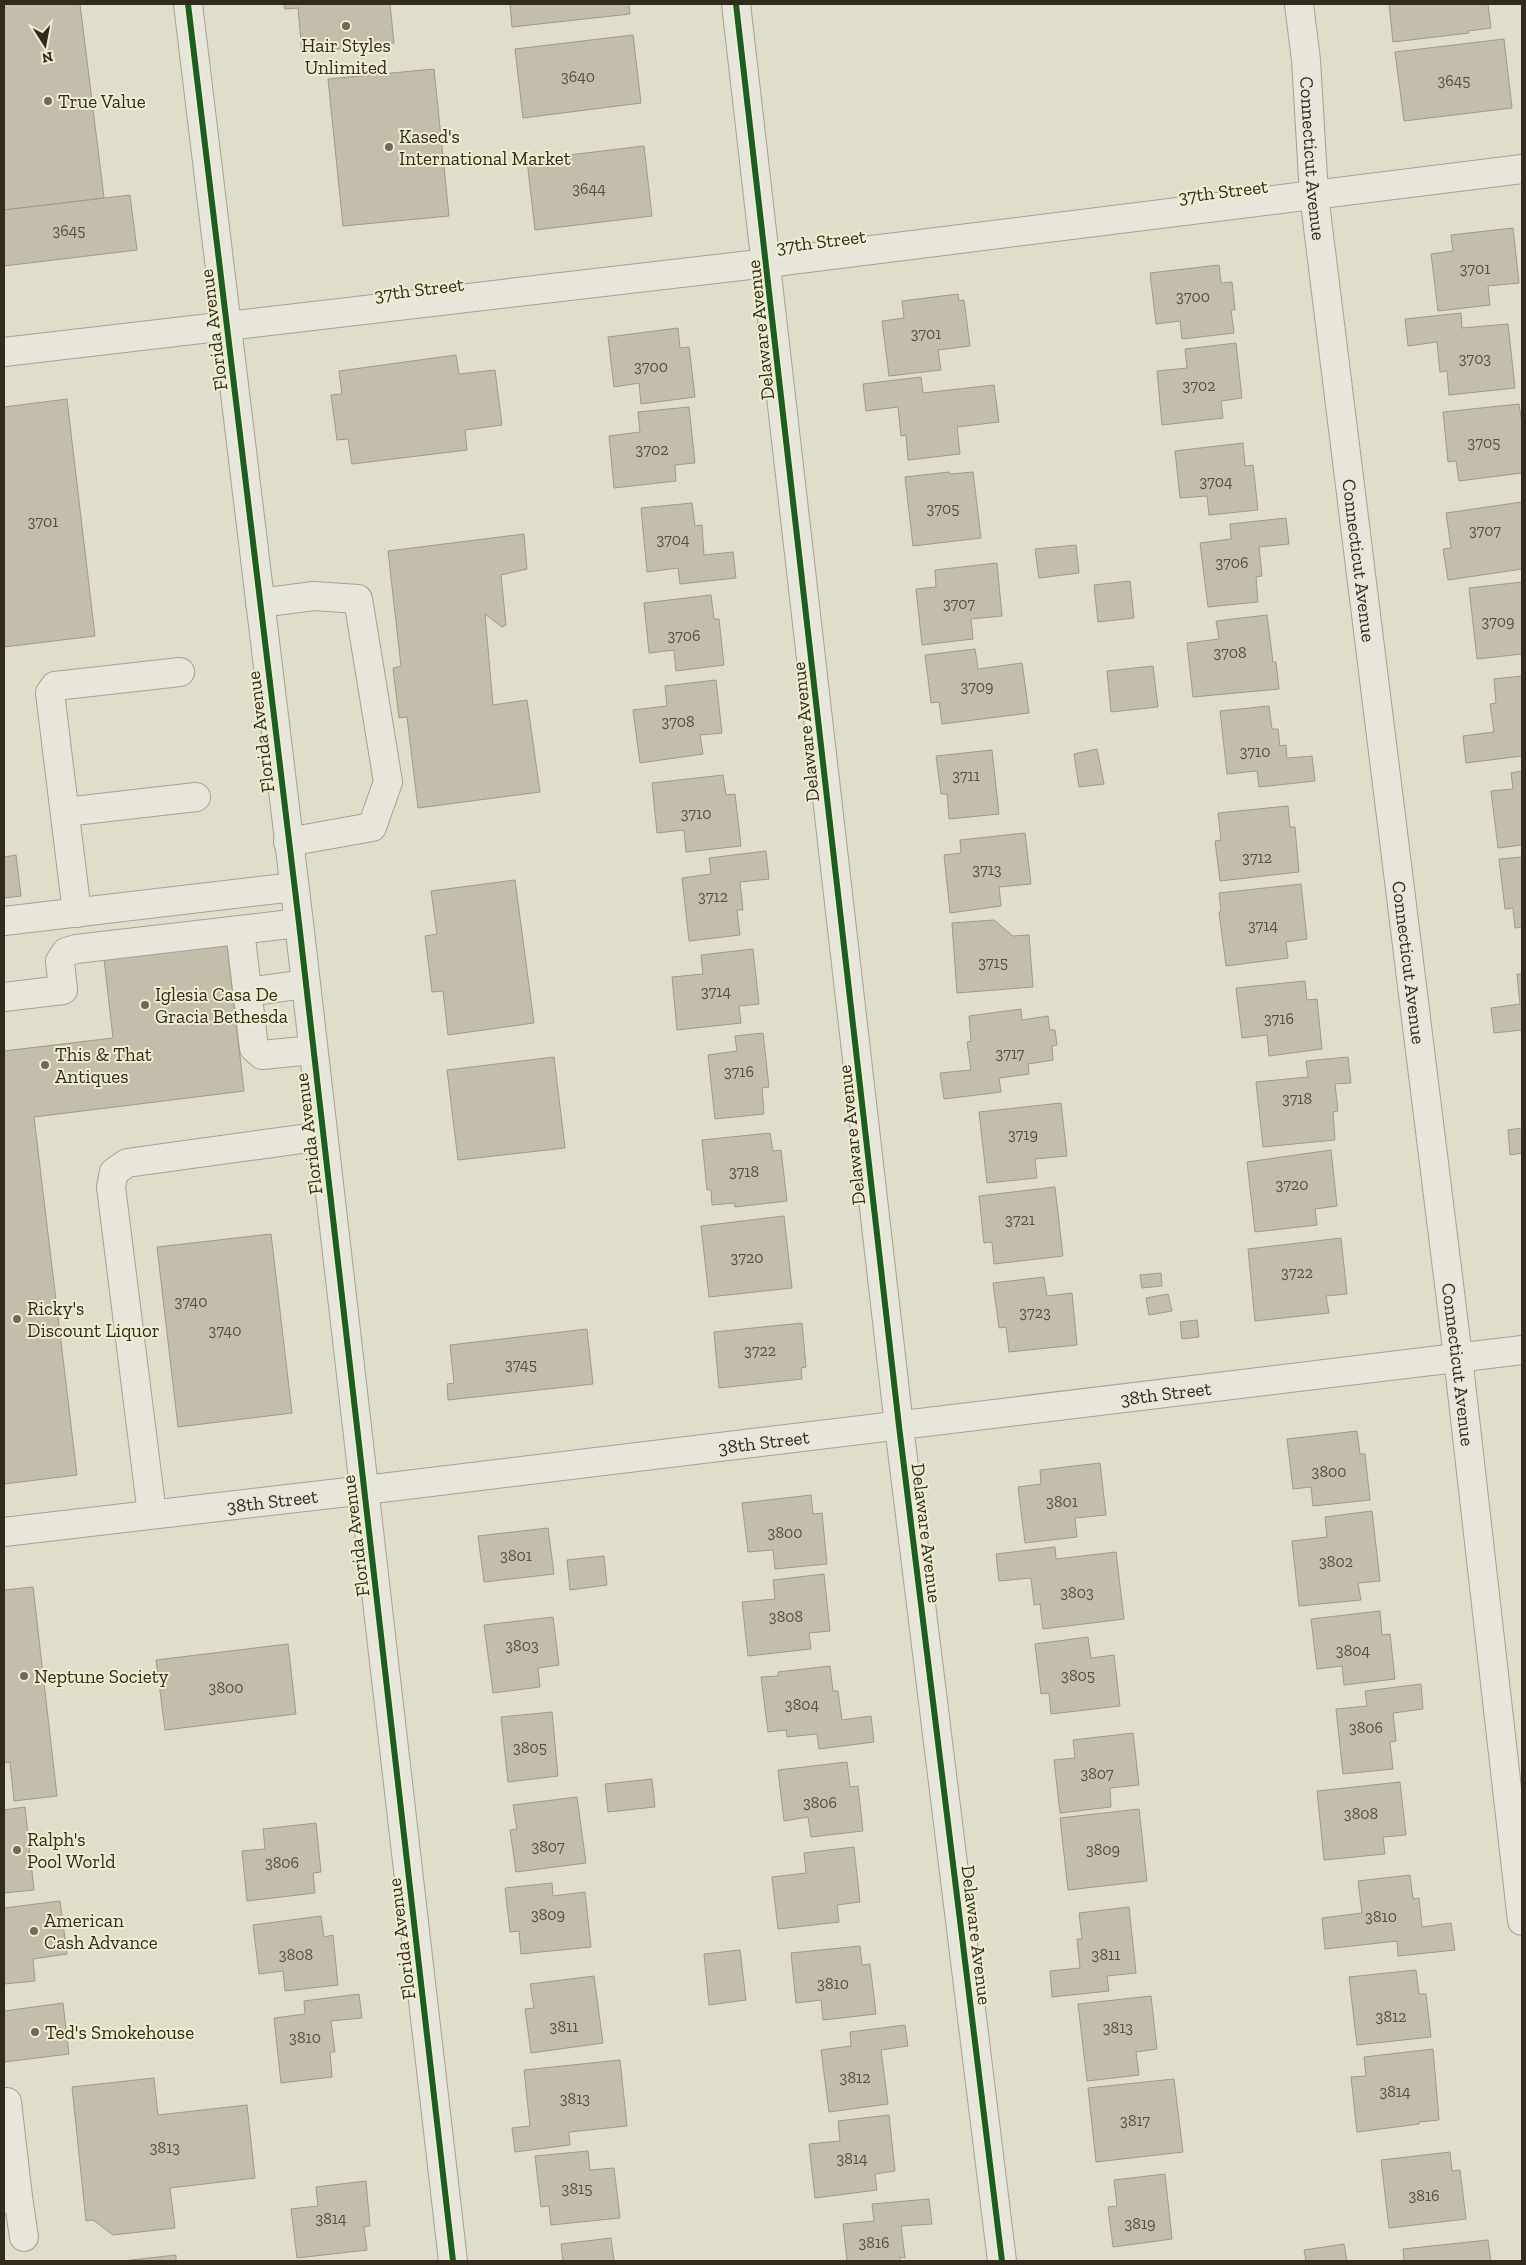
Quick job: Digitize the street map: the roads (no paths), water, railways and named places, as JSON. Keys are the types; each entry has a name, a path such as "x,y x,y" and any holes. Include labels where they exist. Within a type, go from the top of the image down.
{"street":[{"name":"Florida Avenue","path":"188,4 299,923 453,2261"},
{"name":"Delaware Avenue","path":"736,4 899,1426 1002,2261"},
{"name":"Connecticut Avenue","path":"1299,4 1306,60 1314,195 1458,1357 1522,1921"},
{"name":"37th Street","path":"4,352 767,263 1522,169"},
{"path":"260,603 314,596 358,598 388,782 372,827 288,842"},
{"path":"77,913 50,692 55,686 180,672"},
{"path":"65,812 196,797"},
{"path":"4,921 294,887"},
{"path":"4,997 63,990 60,961 66,952 299,923"},
{"path":"240,930 254,1048 262,1055 313,1050"},
{"path":"247,992 305,984"},
{"path":"152,1514 111,1187 114,1172 127,1163 323,1136"},
{"name":"38th Street","path":"4,1532 1522,1350"},
{"path":"7,2102 11,2198 24,2237"}],"place":[{"name":"Hair Styles Unlimited","path":"346,26"},
{"name":"True Value","path":"48,101"},
{"name":"Kased's International Market","path":"389,147"},
{"name":"Iglesia Casa De Gracia Bethesda","path":"145,1005"},
{"name":"This & That Antiques","path":"45,1065"},
{"name":"Ricky's Discount Liquor","path":"17,1319"},
{"name":"Neptune Society","path":"24,1676"},
{"name":"Ralph's Pool World","path":"17,1850"},
{"name":"American Cash Advance","path":"34,1931"},
{"name":"Ted's Smokehouse","path":"35,2032"}]}
